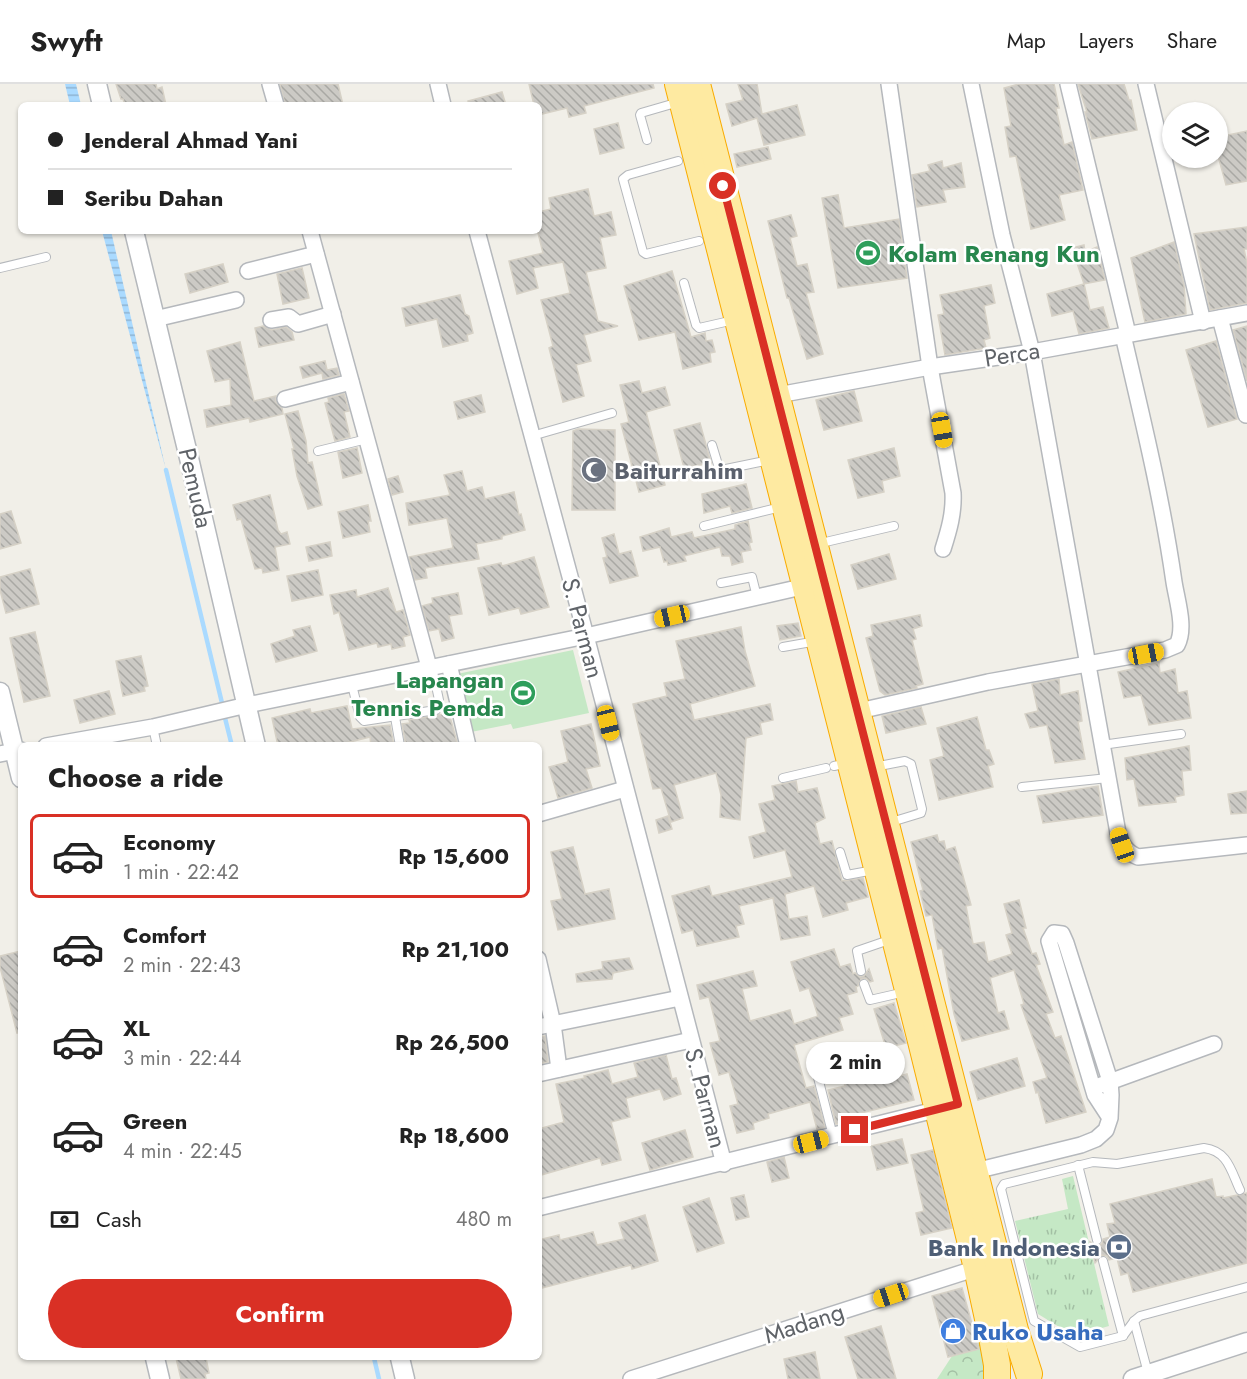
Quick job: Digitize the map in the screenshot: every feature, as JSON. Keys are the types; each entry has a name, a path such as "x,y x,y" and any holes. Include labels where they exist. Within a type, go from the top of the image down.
{"highway":[{"path":"686,90 688,158 714,235 738,319 909,991 948,1107 985,1182 1004,1334 997,1365 997,1379"},
{"path":"686,90 714,235 778,395 859,711 851,765 887,824 948,1107 977,1268 1004,1334 1036,1376"},
{"path":"1003,1379 1012,1375 1036,1376"}],"street":[{"path":"97,84 101,102"},
{"path":"270,84 275,102"},
{"path":"438,84 442,102"},
{"path":"889,84 930,367 953,494 952,522 943,549"},
{"path":"971,84 1002,235 1032,352 1102,746 1122,845 1129,854 1138,857 1247,845"},
{"path":"859,711 988,682 1165,650 1177,645 1181,638 1162,500 1068,84"},
{"path":"1146,84 1203,322"},
{"name":"Pemuda","path":"135,234 255,742"},
{"path":"311,234 431,667"},
{"name":"S. Parman","path":"478,234 724,1164"},
{"path":"248,271 316,254"},
{"path":"155,319 236,300"},
{"name":"Perca","path":"778,395 1247,313"},
{"path":"271,320 289,318 298,324 333,314"},
{"path":"1220,318 1246,415"},
{"path":"285,399 351,382"},
{"path":"74,742 586,636 806,586"},
{"path":"449,664 467,742"},
{"path":"0,692 12,752 18,769"},
{"path":"542,813 625,789"},
{"path":"985,1182 1096,1139 1106,1130 1110,1118 1110,1082 1066,943 1062,934 1054,933 1049,940 1095,1095 1110,1118"},
{"path":"542,992 546,1026 559,1069"},
{"path":"546,1026 680,998"},
{"path":"542,1073 691,1040"},
{"path":"1093,1087 1214,1044"},
{"path":"542,1207 948,1107"},
{"name":"Madang","path":"631,1379 977,1268"},
{"path":"1141,1376 1247,1342"},
{"path":"155,1360 160,1379"},
{"path":"400,1360 405,1379"}],"lane":[{"path":"647,140 641,113 686,90"},
{"path":"688,158 624,177 643,252 646,254 714,235"},
{"path":"0,268 46,257"},
{"path":"684,283 696,325 699,328 738,319"},
{"path":"532,436 612,413"},
{"path":"318,451 367,439"},
{"path":"712,445 721,470 774,458"},
{"path":"704,526 787,506"},
{"path":"816,544 894,526"},
{"path":"721,583 752,577 757,597"},
{"path":"783,647 820,640"},
{"path":"352,684 360,717 364,721 436,710 439,700 431,667"},
{"path":"395,717 399,742"},
{"path":"153,727 156,742"},
{"path":"1102,746 1181,734"},
{"path":"783,778 851,765 905,761 910,764 922,809 921,813 887,824"},
{"path":"1022,787 1108,778"},
{"path":"840,852 847,875 878,869"},
{"path":"861,971 856,953 859,949 896,938"},
{"path":"864,984 870,1000 909,991"},
{"path":"813,1058 833,1136"},
{"path":"1240,1190 1223,1155 1215,1149 1204,1148 1117,1164 1093,1162 1004,1184 985,1182 1035,1321 1080,1347 1123,1336 1140,1316 1247,1287"},
{"path":"1078,1165 1097,1240"},
{"path":"1103,1262 1123,1336"},
{"path":"1134,1321 1141,1376"}],"green space":[{"name":"Lapangan Tennis Pemda","path":"573,650 589,713 513,729 511,724 471,732 457,674"},
{"path":"1073,1176 1109,1326 1074,1336 1038,1314 1015,1221 1068,1209 1062,1179"},
{"path":"989,1337 993,1379 937,1379 952,1356"}],"water":[{"path":"65,84 76,84 80,102 69,102"},
{"path":"103,234 112,234 166,470"}],"building":[{"path":"116,84 156,84 157,89 162,87 165,102 124,102"},
{"path":"280,84 338,84 342,102 284,102"},
{"path":"529,84 653,84 654,88 584,106 586,113 569,117 567,108 542,114 542,102 533,102"},
{"path":"738,84 757,84 762,114 797,105 805,135 764,145 757,118 732,126 726,104 743,100"},
{"path":"1019,84 1054,84 1059,108 1056,108 1064,145 1072,142 1083,190 1059,195 1065,220 1031,229 1016,156 1010,157 1005,127 1011,126 1004,88"},
{"path":"1078,84 1124,84 1129,100 1131,100 1137,130 1092,139 1085,112 1087,112"},
{"path":"502,92 505,102 468,102"},
{"path":"618,123 624,148 600,154 594,129"},
{"path":"1247,131 1247,181 1226,185 1221,168 1228,168 1228,135"},
{"path":"768,147 771,159 737,167 734,154"},
{"path":"942,161 943,168 961,163 965,187 943,190 946,202 917,207 912,175 930,171 928,165"},
{"path":"588,189 594,216 611,212 616,235 600,238 606,268 586,272 598,321 618,326 584,335 591,361 576,365 584,396 563,402 549,348 553,346 541,300 570,293 563,262 533,268 538,288 517,294 509,261 543,253 538,234 542,234 542,211 551,209 549,198"},
{"name":"Kolam Renang Kun","path":"838,195 844,228 899,219 907,278 838,288 822,198"},
{"path":"791,215 797,236 790,238 797,266 807,264 814,292 806,293 823,354 807,359 789,298 787,298 768,221"},
{"path":"1247,227 1247,249 1244,249 1247,263 1247,303 1210,310 1194,234"},
{"path":"1174,242 1184,285 1186,314 1145,322 1131,258"},
{"path":"1084,245 1085,252 1097,247 1105,280 1084,284 1072,248"},
{"path":"223,264 228,282 190,293 185,274"},
{"path":"302,268 309,298 283,304 277,274"},
{"path":"672,271 691,337 705,333 706,341 712,340 715,352 710,353 711,362 683,369 675,332 639,340 624,286"},
{"path":"1084,284 1090,310 1103,307 1109,328 1079,334 1073,311 1052,316 1047,294"},
{"path":"991,285 995,303 984,306 990,338 984,340 986,348 945,355 938,315 944,314 940,295"},
{"path":"460,295 473,333 467,335 468,341 443,347 437,319 406,326 402,308"},
{"path":"263,326 272,330 286,327 292,332 294,340 259,347 255,328"},
{"path":"1247,326 1247,381 1233,330"},
{"path":"1216,341 1237,419 1208,427 1186,350"},
{"path":"240,342 254,401 276,396 276,402 282,408 283,414 250,422 249,418 207,427 204,410 231,405 230,379 215,382 207,351"},
{"path":"325,361 327,370 337,368 339,375 323,379 322,373 303,378 300,367"},
{"path":"639,381 642,393 665,387 670,405 646,412 665,485 639,492 621,424 629,422 620,385"},
{"path":"854,391 862,421 824,430 816,400"},
{"path":"344,394 349,411 344,412 350,437 335,441 325,403 329,402 328,398"},
{"path":"481,395 485,412 458,419 454,402"},
{"path":"298,411 306,441 308,463 312,462 322,505 308,509 297,476 292,449 294,449 285,414"},
{"path":"700,423 711,463 684,468 674,430"},
{"name":"Baiturrahim","path":"578,429 615,430 615,510 572,510 573,431"},
{"path":"357,448 362,473 343,478 338,452"},
{"path":"894,448 900,476 882,481 884,492 858,498 848,460"},
{"path":"462,471 467,491 482,487 485,499 514,492 525,530 502,536 502,539 476,544 479,559 425,568 427,578 415,580 409,557 453,548 447,518 409,525 406,503 450,495 444,475"},
{"path":"398,476 403,492 392,495 388,479"},
{"path":"746,484 752,508 732,513 730,506 704,513 702,494"},
{"path":"270,495 278,530 281,534 287,532 290,544 275,547 279,570 263,573 262,568 255,569 241,519 237,520 233,505"},
{"path":"368,505 371,521 368,521 370,532 343,538 338,512"},
{"path":"11,511 21,543 0,549 0,514"},
{"path":"748,521 752,542 749,543 751,550 741,552 743,562 732,565 730,556 722,556 720,547 684,556 686,561 668,565 667,561 664,562 660,547 643,551 640,537 669,528 671,537 692,532 694,538 735,529 735,525"},
{"path":"614,534 619,554 631,551 638,576 610,583 603,558 607,557 602,538"},
{"path":"330,542 332,556 309,561 306,547"},
{"path":"889,554 896,579 858,589 851,565"},
{"path":"534,557 549,607 521,614 519,608 489,615 478,568 501,563 502,566"},
{"path":"30,569 39,604 6,613 0,590 0,577"},
{"path":"318,570 323,595 292,601 287,576"},
{"path":"388,588 396,612 403,610 410,635 403,637 405,646 392,649 391,644 378,647 377,643 349,650 339,612 334,614 330,595 356,590 357,597"},
{"path":"458,593 462,614 449,616 454,638 442,641 439,629 429,631 422,606 433,603 432,598"},
{"path":"920,615 922,626 913,629 916,639 912,640 923,684 916,686 917,688 885,695 880,691 866,638 873,636 871,625"},
{"path":"798,623 801,636 780,640 777,626"},
{"path":"310,626 317,651 276,662 271,644 295,636 293,630"},
{"path":"741,627 755,686 690,704 694,720 770,704 773,720 760,723 762,734 746,738 740,820 720,817 721,795 716,773 674,785 683,818 671,822 661,788 653,789 633,704 667,696 664,683 685,679 676,641"},
{"path":"35,632 50,696 24,702 10,638"},
{"path":"141,656 148,686 144,687 145,691 123,696 116,661"},
{"path":"1159,663 1160,673 1175,669 1178,693 1187,691 1191,718 1149,725 1141,695 1124,698 1118,672"},
{"path":"1059,679 1060,695 1078,691 1082,721 1078,722 1085,759 1055,763 1047,725 1030,728 1025,714 1038,711 1032,684"},
{"path":"109,691 115,714 80,723 74,700"},
{"path":"347,706 352,729 390,725 393,742 371,742 370,737 350,742 277,742 272,718 310,709 311,713"},
{"path":"921,707 926,724 886,733 882,716"},
{"path":"449,713 457,742 405,742 402,724 410,723 409,720"},
{"path":"977,717 986,750 989,750 994,764 988,766 993,787 939,800 930,760 944,756 937,728"},
{"path":"591,724 600,766 586,769 592,788 558,798 549,767 568,762 561,731"},
{"path":"1189,746 1191,770 1182,771 1184,795 1175,797 1176,802 1139,806 1134,779 1127,780 1125,758"},
{"path":"796,781 798,792 817,788 825,818 815,823 820,844 832,841 842,881 863,878 868,897 846,903 848,910 823,917 814,886 785,894 789,919 807,916 810,935 781,940 773,898 739,906 744,924 736,926 739,937 697,946 693,930 682,933 672,896 709,886 712,896 792,877 785,850 754,858 749,837 766,832 759,804 775,800 772,786"},
{"path":"1098,786 1103,815 1043,823 1037,796"},
{"path":"1247,791 1247,813 1231,814 1228,794"},
{"path":"668,816 672,829 659,833 656,820"},
{"path":"937,835 939,842 944,841 946,850 955,847 971,905 966,906 973,944 984,942 988,962 1012,954 1006,935 1012,933 1004,904 1019,900 1026,928 1023,928 1032,954 1036,953 1040,964 1036,965 1053,1012 1046,1014 1055,1038 1061,1036 1086,1112 1046,1123 1033,1082 1047,1078 1021,1005 1024,1004 1014,970 990,978 998,1013 1004,1011 1009,1029 962,1041 954,1014 942,948 938,949 932,915 926,916 920,891 923,890 911,842"},
{"path":"573,847 585,894 609,889 615,919 558,930 551,901 562,899 551,852"},
{"path":"834,949 840,967 850,964 853,974 860,977 864,976 869,969 873,981 870,982 866,978 861,979 856,987 857,992 847,995 853,1014 839,1018 843,1030 794,1045 806,1088 814,1086 825,1127 817,1129 810,1102 768,1114 769,1118 753,1123 754,1129 737,1133 730,1106 738,1104 729,1072 719,1075 710,1043 720,1041 709,997 700,999 697,985 753,971 757,986 742,989 750,1021 790,1010 794,1024 818,1016 809,988 800,991 791,962"},
{"path":"18,952 17,1033 0,967 0,956"},
{"path":"629,958 633,969 613,973 612,979 577,982 576,974 603,969 602,962"},
{"path":"894,1003 906,1043 886,1048 874,1009"},
{"path":"542,1036 545,1036 548,1062 542,1063"},
{"path":"666,1055 672,1079 676,1078 681,1094 664,1100 660,1089 626,1099 630,1117 611,1122 621,1160 602,1165 600,1158 542,1175 542,1128 564,1122 556,1084 608,1070 612,1084 638,1077 634,1063"},
{"path":"866,1055 875,1083 907,1074 914,1100 857,1114 858,1119 836,1124 828,1090 845,1086 839,1062"},
{"path":"1017,1058 1025,1086 978,1100 970,1072"},
{"path":"685,1130 693,1157 650,1170 642,1143"},
{"path":"902,1139 908,1163 877,1170 871,1146"},
{"path":"933,1150 952,1228 921,1235 916,1213 924,1211 911,1155"},
{"path":"784,1157 789,1178 772,1182 767,1162"},
{"path":"1212,1179 1216,1197 1223,1196 1223,1198 1247,1193 1247,1263 1133,1292 1128,1273 1121,1275 1117,1258 1109,1260 1107,1256 1102,1255 1095,1263 1090,1242 1098,1246 1102,1244 1103,1239 1110,1237 1107,1224 1115,1223 1110,1204"},
{"path":"744,1195 749,1217 736,1220 731,1198"},
{"path":"709,1198 724,1243 697,1252 683,1207"},
{"path":"645,1215 658,1261 632,1269 631,1265 542,1288 542,1239 559,1235 560,1240 593,1232 597,1245 624,1239 619,1223"},
{"path":"962,1288 979,1349 948,1357 932,1296"},
{"path":"881,1326 896,1379 858,1379 845,1337"},
{"path":"815,1352 820,1379 788,1379 784,1359"},
{"path":"176,1360 206,1360 209,1373 205,1374 206,1379 181,1379"}],"waterway":[{"path":"166,470 222,703"},
{"path":"225,718 231,742"},
{"path":"374,1360 379,1379"}],"place":[{"name":"Kolam Renang Kun","path":"868,253"},
{"name":"Baiturrahim","path":"594,470"},
{"name":"Lapangan Tennis Pemda","path":"523,693"},
{"name":"Bank Indonesia","path":"1119,1247"},
{"name":"Ruko Usaha","path":"953,1331"}],"route":[{"path":"723,186 854,690 958,1104 855,1130"}]}
